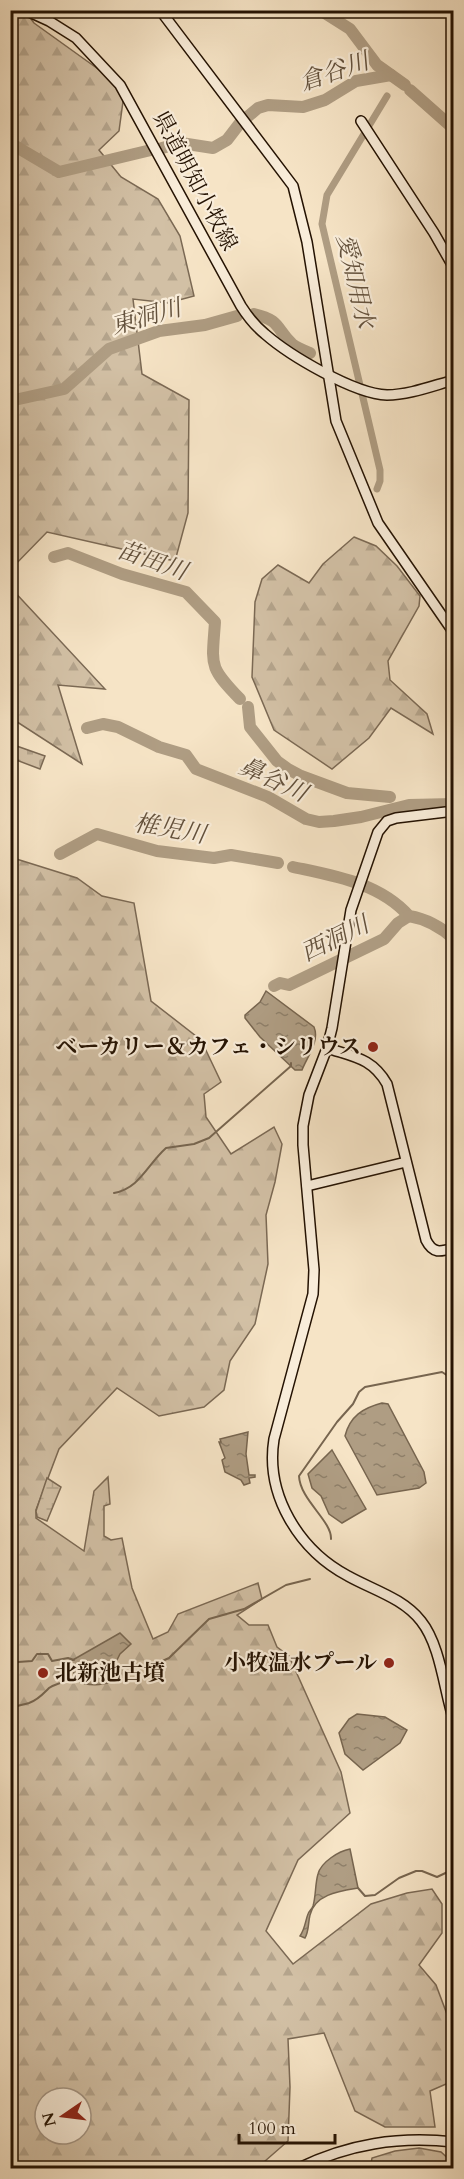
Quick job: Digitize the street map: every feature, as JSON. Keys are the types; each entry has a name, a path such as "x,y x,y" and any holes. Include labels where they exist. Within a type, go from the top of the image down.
{"street":[{"name":"県道明知小牧線","path":"25,10 49,21 76,38 120,85 241,306 252,322 267,336 328,374 369,392 384,395 401,394 453,380"},
{"path":"160,10 293,186 307,242 336,421 378,523 453,633"},
{"path":"361,121 435,233 453,268"},
{"path":"453,811 387,821 378,832 351,910 327,1048 309,1095 303,1126 314,1270 313,1294 274,1440 272,1464 275,1483 285,1509 305,1543 340,1572 400,1601 423,1623 433,1641 453,1721"},
{"path":"327,1048 364,1060 380,1072 387,1084 430,1247 438,1252 453,1248"},
{"path":"307,1186 406,1162"},
{"path":"299,2169 329,2155 376,2143 413,2140 453,2142"}],"green space":[{"path":"24,10 34,23 105,74 124,94 119,131 99,150 121,177 158,199 180,236 194,296 168,303 133,299 142,374 189,400 188,513 175,561 47,532 11,569 10,11"},
{"path":"354,537 376,546 397,566 420,596 419,606 388,661 390,680 427,714 433,734 391,708 369,738 332,769 274,730 252,677 255,602 262,579 278,565 309,583 323,564"},
{"path":"10,587 105,689 58,685 82,764 11,718"},
{"path":"11,744 45,756 40,769 11,758"},
{"path":"10,857 77,878 102,896 134,903 151,1001 201,1040 221,1082 204,1094 206,1117 231,1154 274,1127 282,1144 266,1215 268,1264 255,1324 230,1361 224,1390 204,1407 159,1416 117,1388 59,1449 36,1510 36,1518 84,1551 94,1491 108,1477 110,1504 104,1506 104,1536 111,1540 122,1538 132,1588 153,1639 168,1632 178,1614 258,1583 262,1599 237,1615 249,1625 268,1625 277,1647 289,1656 341,1772 350,1813 298,1860 266,1931 293,1964 371,1904 407,1893 432,1889 442,1904 442,1933 419,1965 436,1985 454,2033 453,2081 430,2091 435,2127 385,2127 355,2111 324,2033 288,2039 290,2087 288,2141 257,2168 11,2168"},
{"path":"47,1478 61,1487 47,1521 37,1517 36,1511"},
{"path":"419,2148 441,2152 453,2163 453,2168 370,2168 372,2158 395,2151"}],"water":[{"path":"266,991 314,1027 314,1043 302,1070 295,1070 260,1037 245,1018 245,1015 260,1002"},
{"path":"382,1403 388,1404 424,1472 426,1483 419,1488 377,1495 345,1436 350,1423 358,1414"},
{"path":"248,1432 246,1454 249,1475 255,1475 255,1477 249,1478 250,1483 244,1485 241,1480 225,1472 222,1460 225,1458 219,1442 221,1442 220,1439"},
{"path":"332,1450 366,1509 342,1523 329,1514 321,1496 312,1488 308,1474"},
{"path":"120,1633 131,1644 120,1654 116,1662 121,1680 93,1685 77,1680 71,1667 71,1661"},
{"path":"357,1714 385,1717 407,1730 400,1743 363,1770 345,1754 339,1733 349,1719"},
{"path":"350,1849 358,1888 329,1895 317,1902 310,1915 305,1938 300,1936 308,1913 313,1906 320,1870 331,1858"}],"waterway":[{"path":"320,10 350,29 377,65 405,85"},
{"name":"倉谷川","path":"162,148 181,143 213,148 227,140 240,123 258,108 268,105 303,107 325,100 356,81 391,75"},
{"path":"410,90 454,129"},
{"name":"愛知用水","path":"377,489 380,470 322,224 327,195 387,96"},
{"name":"倉谷川","path":"10,143 59,172 151,150"},
{"name":"東洞川","path":"254,314 274,322 292,344 310,353"},
{"name":"東洞川","path":"10,401 64,389 109,349 159,331 205,325 237,316"},
{"name":"苗田川","path":"54,557 68,553 122,574 186,592 215,622 214,665 222,679 240,699"},
{"name":"苗田川","path":"248,707 250,727 277,761 288,769 347,793 390,797"},
{"name":"鼻谷川","path":"87,728 103,724 118,727 159,747 186,755 196,769 268,797 306,819 319,822 361,817 409,805 454,804"},
{"name":"椎児川","path":"60,854 97,834 157,851 214,858 231,855 278,863"},
{"name":"椎児川","path":"293,867 356,882 371,888 385,896 409,916 433,924 454,939"},
{"name":"西洞川","path":"274,986 280,983 289,985 384,939 398,923 409,916"},
{"path":"114,1193 137,1181 166,1148 194,1144 209,1138 291,1066 291,1063"},
{"path":"331,1539 327,1525 305,1493 299,1476 337,1422 353,1404 359,1392 365,1387 442,1372 454,1380"},
{"path":"145,1662 158,1663 169,1658 209,1619 244,1609 286,1585 310,1579"},
{"path":"10,1665 32,1661 37,1654 48,1654 52,1661 68,1658 74,1660"},
{"path":"10,1709 32,1702 51,1687 66,1680 68,1669 73,1667"},
{"path":"358,1888 365,1896 375,1895 399,1878 416,1871 437,1877 454,1869"}],"place":[{"name":"ベーカリー＆カフェ・シリウス","path":"373,1047"},
{"name":"小牧温水プール","path":"389,1663"},
{"name":"北新池古墳","path":"43,1673"}]}
